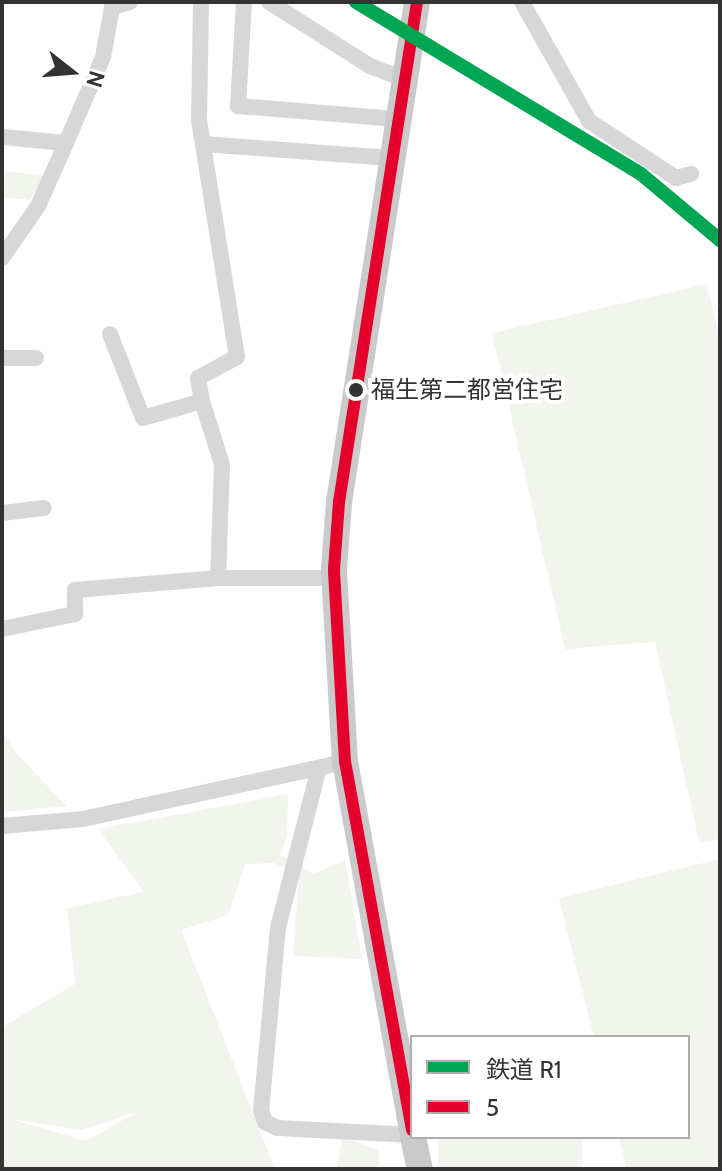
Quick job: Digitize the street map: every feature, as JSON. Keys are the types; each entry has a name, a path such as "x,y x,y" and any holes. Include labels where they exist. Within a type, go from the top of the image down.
{"main road":[{"path":"410,1123 345,762 335,578 339,502 402,78 417,2"},
{"path":"413,1139 420,1169"}],"street":[{"path":"2,258 38,206 103,57 111,4 130,2"},
{"path":"201,2 203,144 237,357 198,378 222,465 218,578"},
{"path":"244,2 238,106 396,119"},
{"path":"269,2 370,66 402,78"},
{"path":"522,2 589,121 676,178 691,174"},
{"path":"2,137 66,143"},
{"path":"203,144 390,158"},
{"path":"110,334 143,418 202,401"},
{"path":"2,358 36,358"},
{"path":"2,513 44,508"},
{"path":"2,629 75,614 75,590 218,578 335,578"},
{"path":"2,826 83,819 345,762"},
{"path":"319,768 278,928 261,1110 265,1122 278,1128 410,1134"}],"shaded area":[{"path":"5,171 45,176 30,200 2,197"},
{"path":"707,284 720,340 720,839 699,842 655,642 565,649 492,333"},
{"path":"2,732 17,754 67,806 2,812"},
{"path":"288,794 287,836 280,855 313,874 345,860 362,959 293,956 299,875 274,863 245,864 228,915 181,930 275,1169 2,1169 2,1027 75,984 67,908 144,892 98,829","holes":["137,1112 86,1141 11,1119 82,1130"]},
{"path":"720,859 720,1169 627,1169 620,1139 690,1139 690,1035 593,1035 559,898"},
{"path":"343,1137 378,1150 380,1169 336,1169"},
{"path":"438,1139 582,1139 582,1169 438,1169"}],"rail line":[{"name":"R1","path":"356,2 641,174 720,240"}],"transit line":[{"name":"5","path":"410,1119 345,762 334,569 339,502 417,2"}],"place":[{"name":"福生第二都営住宅","path":"356,390"}]}
